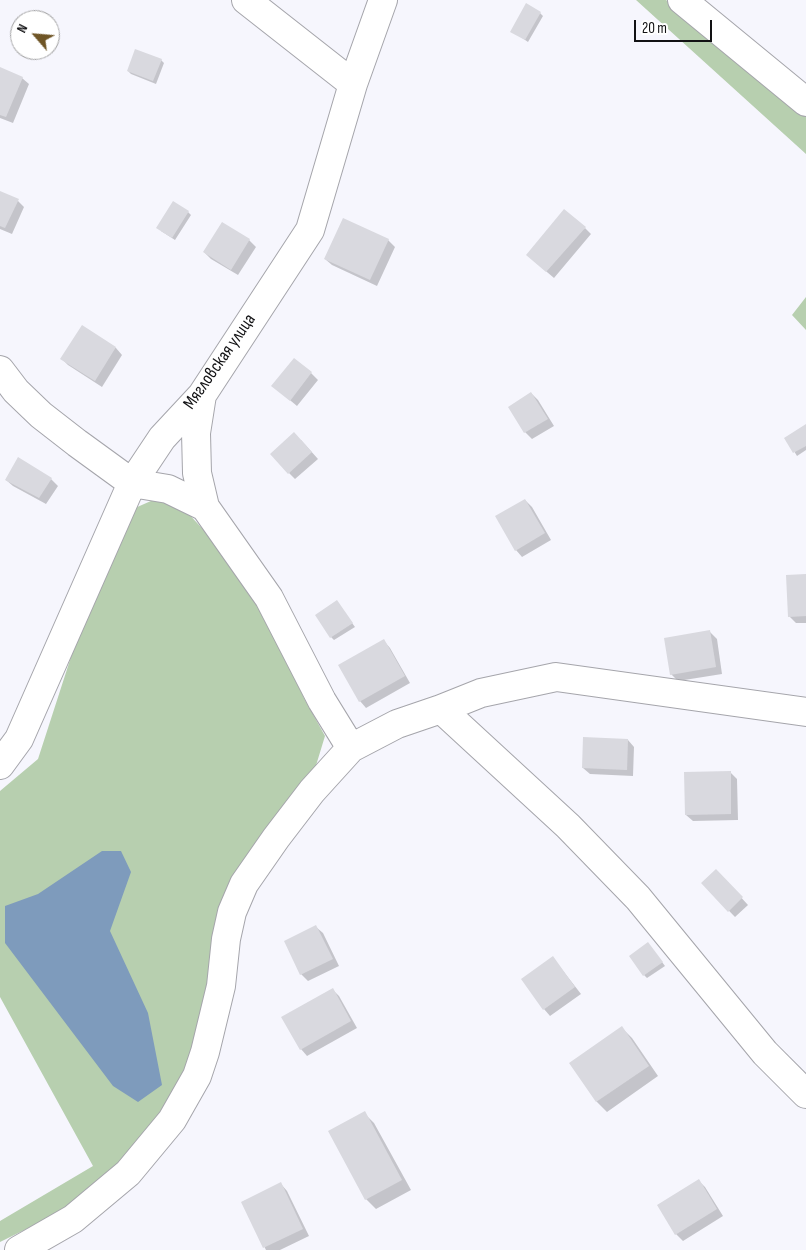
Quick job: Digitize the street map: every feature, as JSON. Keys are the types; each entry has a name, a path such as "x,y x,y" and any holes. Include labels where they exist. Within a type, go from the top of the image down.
{"street":[{"path":"246,0 354,84"},
{"name":"Мягловская улица","path":"0,765 19,739 132,483 162,438 202,395 310,230 354,84 383,0"},
{"path":"682,0 806,102"},
{"path":"0,370 16,390 41,415 132,483 168,489 205,507"},
{"path":"202,395 196,433 197,473 205,507 269,598 322,701 350,748"},
{"path":"19,1250 73,1219 128,1173 172,1120 197,1076 206,1052 221,986 226,939 232,912 244,884 312,791 350,748 397,724 481,693 556,677 806,712"},
{"path":"441,709 568,826 638,898 765,1053 806,1094"}],"green space":[{"path":"636,0 666,0 806,115 806,154"},
{"path":"806,297 806,330 792,315"},
{"path":"160,497 186,511 224,552 266,612 304,698 325,736 314,772 284,812 171,1108 123,1161 75,1205 0,1242 0,1221 93,1166 0,997 0,791 38,759 81,626 135,508"}],"water":[{"path":"102,851 121,851 131,872 110,931 148,1013 162,1085 138,1102 113,1086 5,943 5,906 38,894"}],"building":[{"path":"526,3 541,12 525,40 510,32"},
{"path":"135,49 162,59 153,81 127,71"},
{"path":"0,67 23,77 6,117 0,115"},
{"path":"0,191 19,199 5,228 0,226"},
{"path":"173,201 189,211 172,238 156,228"},
{"path":"564,209 586,227 546,272 526,255"},
{"path":"343,218 389,239 370,280 324,259"},
{"path":"222,222 250,239 231,270 203,252"},
{"path":"82,325 116,347 95,381 60,359"},
{"path":"294,358 312,372 290,401 271,386"},
{"path":"531,392 548,419 524,433 508,407"},
{"path":"806,424 806,446 793,453 784,438"},
{"path":"294,432 312,452 288,474 270,454"},
{"path":"18,457 52,478 39,498 5,480"},
{"path":"525,499 545,533 515,551 495,516"},
{"path":"806,574 806,616 788,617 786,575"},
{"path":"337,600 353,623 330,638 315,615"},
{"path":"710,630 716,667 670,675 664,638"},
{"path":"384,639 405,676 359,702 338,665"},
{"path":"583,737 628,739 627,770 582,768"},
{"path":"731,771 731,814 685,815 684,772"},
{"path":"716,869 743,897 728,912 701,883"},
{"path":"316,925 333,959 300,975 284,941"},
{"path":"648,942 663,962 643,976 629,956"},
{"path":"553,956 575,987 543,1010 521,979"},
{"path":"333,988 351,1021 300,1050 281,1017"},
{"path":"622,1026 649,1066 596,1102 569,1063"},
{"path":"365,1111 402,1180 365,1200 328,1131"},
{"path":"699,1179 717,1209 675,1235 657,1205"},
{"path":"281,1182 303,1229 263,1248 241,1202"}]}
